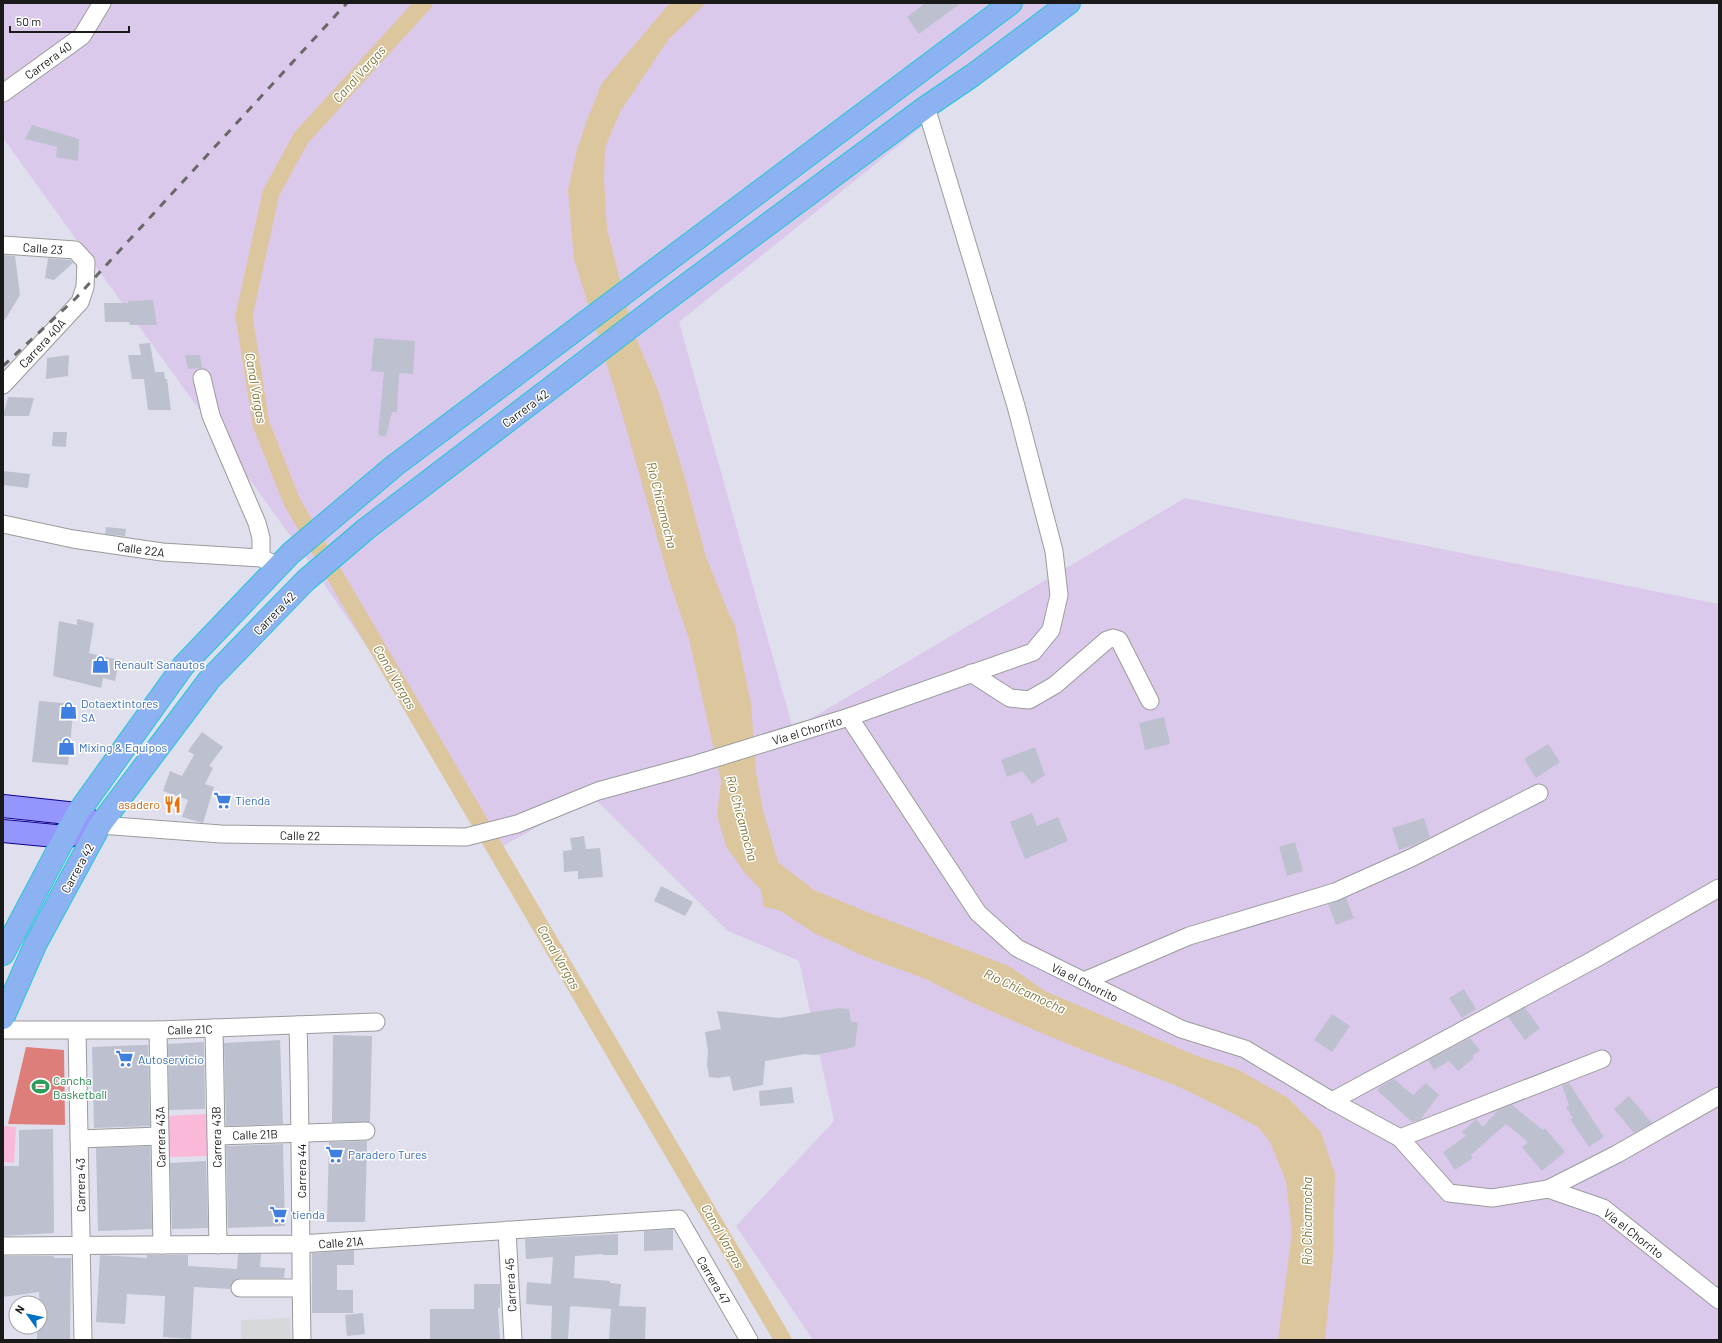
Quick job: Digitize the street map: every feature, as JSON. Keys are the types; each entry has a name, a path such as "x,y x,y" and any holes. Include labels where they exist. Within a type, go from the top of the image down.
{"highway":[{"name":"Carrera 42","path":"3,954 77,814 182,666 277,559 323,525 394,466 1011,3"},
{"name":"Carrera 42","path":"3,1018 36,943 100,825 209,680 305,581 338,551 658,306 1069,3"}],"main road":[{"path":"3,806 77,814 100,825"},
{"path":"3,831 66,837 100,825"}],"street":[{"name":"Carrera 40","path":"3,93 82,36 102,3"},
{"path":"849,717 1032,652 1051,630 1059,595 1054,551 1018,413 926,107"},
{"name":"Calle 23","path":"3,245 75,250 86,262 85,287 80,302"},
{"name":"Carrera 40A","path":"3,385 80,302"},
{"path":"202,378 211,416 261,538 277,559"},
{"name":"Calle 22A","path":"3,524 73,539 162,552 277,559"},
{"path":"971,673 1010,698 1029,700 1054,685 1107,640 1113,638 1119,640 1150,701"},
{"name":"Vía el Chorrito","path":"498,829 517,824 598,791 693,765 849,717 978,913 1017,948 1181,1030 1245,1049 1332,1101 1400,1138 1449,1193 1492,1198 1548,1189 1603,1208 1719,1300"},
{"path":"1084,982 1189,936 1335,892 1413,857 1539,793"},
{"name":"Calle 22","path":"100,825 221,834 466,837 498,829"},
{"path":"1332,1101 1593,960 1719,888"},
{"name":"Calle 21C","path":"3,1030 158,1030 376,1022"},
{"name":"Carrera 44","path":"298,1025 301,1132 300,1244 302,1340"},
{"name":"Carrera 43B","path":"214,1028 218,1245"},
{"name":"Carrera 43A","path":"158,1030 162,1245"},
{"name":"Carrera 43","path":"77,1031 83,1340"},
{"path":"1400,1138 1602,1059"},
{"path":"1548,1189 1618,1154 1719,1096"},
{"name":"Calle 21B","path":"216,1136 366,1131"},
{"path":"79,1139 160,1136"},
{"name":"Calle 21A","path":"3,1246 300,1244 679,1220"},
{"name":"Carrera 47","path":"679,1220 750,1340"},
{"name":"Carrera 45","path":"507,1230 513,1340"},
{"path":"240,1288 301,1288"}],"shaded area":[{"path":"3,3 1076,3 679,322 793,729 1185,498 1719,604 1719,1340 813,1340 736,1226 834,1121 799,961 728,931 592,796 503,846 307,559 3,138"},
{"name":"Cancha Basketball","path":"26,1047 64,1050 65,1125 8,1124"},
{"path":"208,1114 209,1156 166,1157 165,1116"},
{"path":"4,1126 16,1127 14,1163 3,1162"},
{"path":"290,1318 291,1340 241,1340 241,1320"}],"water":[{"name":"Río Chicamocha","path":"670,3 706,3 668,40 620,112 605,148 604,179 607,229 633,331 658,390 686,482 705,554 735,626 751,704 756,772 763,810 778,862 814,890 867,912 1009,966 1045,991 1197,1056 1237,1069 1288,1098 1321,1132 1335,1174 1333,1257 1325,1340 1278,1340 1292,1232 1286,1181 1270,1142 1258,1127 1177,1086 1025,1026 971,1002 926,979 866,957 814,933 779,910 764,907 761,890 745,873 727,848 717,816 721,781 689,639 670,583 621,410 574,259 568,190 577,150 602,83"}],"building":[{"path":"925,3 961,3 919,34 907,17"},
{"path":"32,125 79,139 78,161 56,157 57,147 25,139"},
{"path":"3,255 15,256 20,295 3,323"},
{"path":"48,258 70,260 73,263 54,280 45,278"},
{"path":"153,300 157,325 130,325 129,322 105,322 104,303 128,303 128,301"},
{"path":"374,338 415,341 413,374 399,373 397,412 392,412 386,437 378,435 384,372 371,371"},
{"path":"150,343 155,372 164,372 165,379 167,379 171,410 148,410 144,379 132,379 128,355 141,355 139,344"},
{"path":"69,355 68,376 46,379 47,358"},
{"path":"185,355 200,355 202,368 188,369"},
{"path":"8,397 34,398 29,416 3,416"},
{"path":"53,432 67,432 66,447 52,446"},
{"path":"3,471 30,474 28,488 3,485"},
{"path":"106,527 126,529 125,536 105,534"},
{"path":"77,619 94,623 89,653 119,660 115,681 103,678 101,688 53,676 59,621 77,625"},
{"path":"39,701 74,704 68,765 32,762"},
{"path":"1164,717 1170,744 1145,750 1139,723"},
{"path":"202,732 223,747 209,766 213,768 205,784 214,787 203,823 182,817 188,800 163,791 170,771 182,776 194,755 188,751"},
{"path":"1548,744 1560,762 1536,778 1524,759"},
{"path":"1035,747 1045,775 1032,784 1022,771 1007,777 1001,760"},
{"path":"1032,813 1037,826 1058,817 1068,841 1025,859 1010,822"},
{"path":"1424,818 1430,837 1399,850 1392,828"},
{"path":"584,836 586,849 600,848 603,877 578,879 578,871 564,872 563,851 572,850 570,838"},
{"path":"1295,842 1303,871 1287,876 1279,847"},
{"path":"661,886 693,902 685,916 654,901"},
{"path":"1346,898 1354,918 1336,925 1328,904"},
{"path":"1464,989 1476,1009 1462,1018 1449,998"},
{"path":"839,1008 849,1009 851,1022 858,1022 855,1047 815,1055 805,1054 765,1061 763,1085 733,1091 730,1076 718,1078 709,1077 707,1065 708,1051 705,1032 721,1029 717,1011 779,1018"},
{"path":"1525,1008 1540,1028 1525,1040 1508,1017"},
{"path":"1332,1014 1350,1026 1332,1052 1314,1040"},
{"path":"333,1035 372,1036 370,1122 332,1122"},
{"path":"1470,1038 1480,1050 1472,1056 1474,1058 1458,1071 1449,1061 1434,1070 1428,1060"},
{"path":"280,1040 283,1124 226,1126 224,1043"},
{"path":"204,1042 205,1109 169,1110 168,1044"},
{"path":"148,1045 150,1126 94,1128 92,1047"},
{"path":"1394,1079 1413,1095 1426,1083 1439,1095 1420,1120 1412,1122 1377,1090"},
{"path":"1569,1083 1604,1137 1589,1147 1570,1119 1573,1118 1566,1107 1569,1105 1562,1085"},
{"path":"792,1087 794,1103 760,1106 759,1091"},
{"path":"1629,1096 1652,1123 1634,1133 1614,1109"},
{"path":"1512,1105 1543,1130 1545,1128 1565,1152 1542,1171 1522,1147 1528,1142 1506,1124 1471,1155 1473,1158 1455,1170 1443,1152 1466,1136 1462,1132 1476,1119 1483,1127 1497,1111"},
{"path":"53,1129 54,1233 3,1236 3,1166 19,1166 19,1130"},
{"path":"367,1141 365,1222 327,1222 329,1142"},
{"path":"283,1144 285,1226 228,1228 226,1146"},
{"path":"150,1146 152,1229 98,1231 96,1148"},
{"path":"206,1161 208,1228 172,1229 170,1163"},
{"path":"673,1229 673,1250 644,1251 644,1231"},
{"path":"618,1234 618,1255 603,1254 575,1256 574,1278 610,1281 610,1283 621,1284 619,1306 646,1307 645,1340 609,1340 611,1309 572,1306 570,1307 568,1340 551,1340 552,1306 526,1304 527,1282 551,1284 553,1257 526,1259 525,1239"},
{"path":"354,1250 354,1265 337,1265 337,1290 353,1290 353,1313 312,1313 312,1253"},
{"path":"238,1254 261,1254 260,1267 285,1268 284,1278 240,1278 232,1283 230,1289 194,1287 191,1339 163,1337 165,1296 127,1294 125,1324 96,1322 100,1255 147,1258 147,1255 188,1255 188,1266 237,1269"},
{"path":"3,1256 54,1256 54,1258 71,1258 70,1340 37,1340 37,1335 48,1335 48,1295 39,1295 39,1292 8,1295 8,1296 3,1297"},
{"path":"474,1284 500,1284 500,1308 498,1308 500,1340 430,1340 430,1309 474,1309"},
{"path":"363,1313 365,1334 347,1336 345,1315"}],"waterway":[{"name":"Canal Vargas","path":"424,3 301,138 271,193 244,316 261,424 292,502 783,1340"}],"railway":[{"path":"3,366 76,298 347,3"}],"place":[{"name":"Renault Sanautos","path":"101,664"},
{"name":"Dotaextintores SA","path":"68,710"},
{"name":"Mixing & Equipos","path":"66,747"},
{"name":"Tienda","path":"222,800"},
{"name":"asadero","path":"173,804"},
{"name":"Autoservicio","path":"125,1059"},
{"name":"Cancha Basketball","path":"40,1087"},
{"name":"Paradero Tures","path":"335,1154"},
{"name":"tienda","path":"279,1214"}]}
